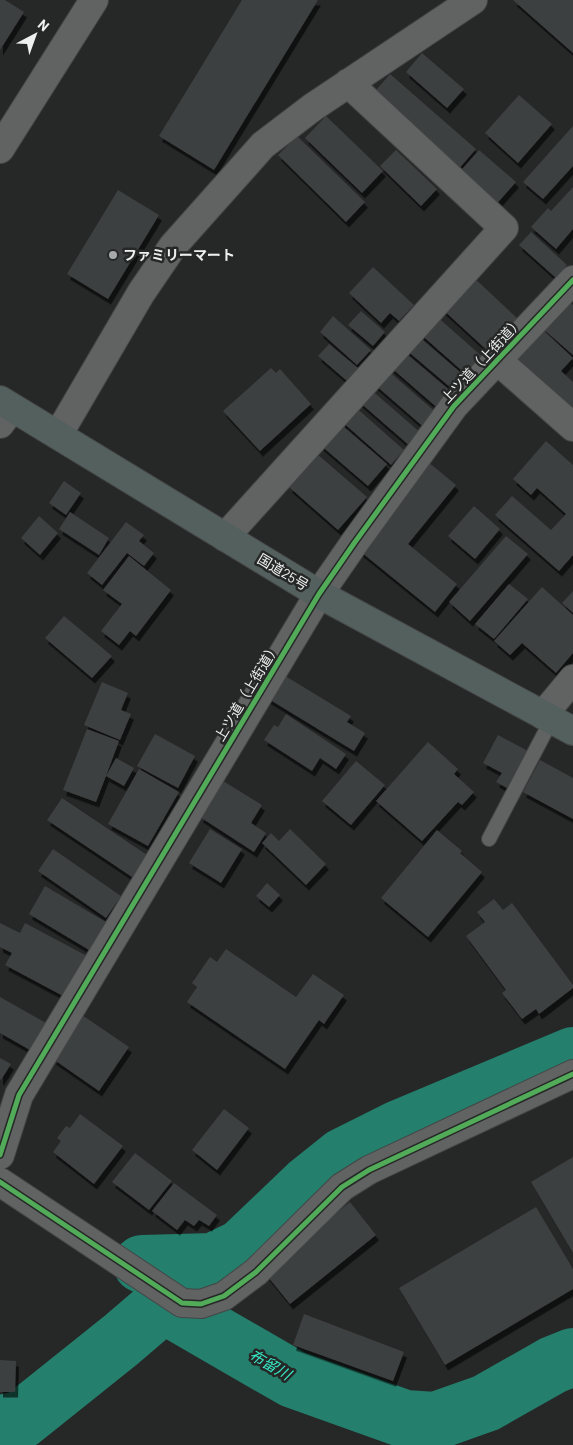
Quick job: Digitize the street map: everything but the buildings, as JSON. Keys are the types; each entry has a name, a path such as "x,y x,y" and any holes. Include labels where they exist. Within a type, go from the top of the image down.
{"highway":[{"name":"国道25号","path":"4,411 58,435 319,594 556,722"}],"street":[{"path":"0,149 94,0"},
{"path":"58,435 141,293 173,246 264,145 313,107 473,0"},
{"path":"225,537 504,228 348,83"},
{"name":"上ツ道（上街道）","path":"3,1146 19,1095 319,594 354,542 454,406 573,280"},
{"path":"497,360 573,427"},
{"path":"556,722 573,679"},
{"path":"0,1182 182,1303 201,1304 224,1296 256,1272 342,1187 369,1170 573,1074"}],"lane":[{"path":"489,839 556,722"}],"waterway":[{"path":"142,1264 213,1262 242,1248 308,1185 343,1157 399,1129 573,1056"},
{"name":"布留川","path":"163,1304 293,1379 405,1419 435,1421 486,1403 553,1365 573,1357"},
{"name":"布留川","path":"0,1424 21,1420 163,1304"}],"cycle path":[{"path":"0,1155 19,1095 319,594 454,406 573,280"},
{"path":"0,1182 182,1303 201,1304 224,1296 256,1272 342,1187 369,1170 573,1074"}],"place":[{"name":"ファミリーマート","path":"113,255"}]}
